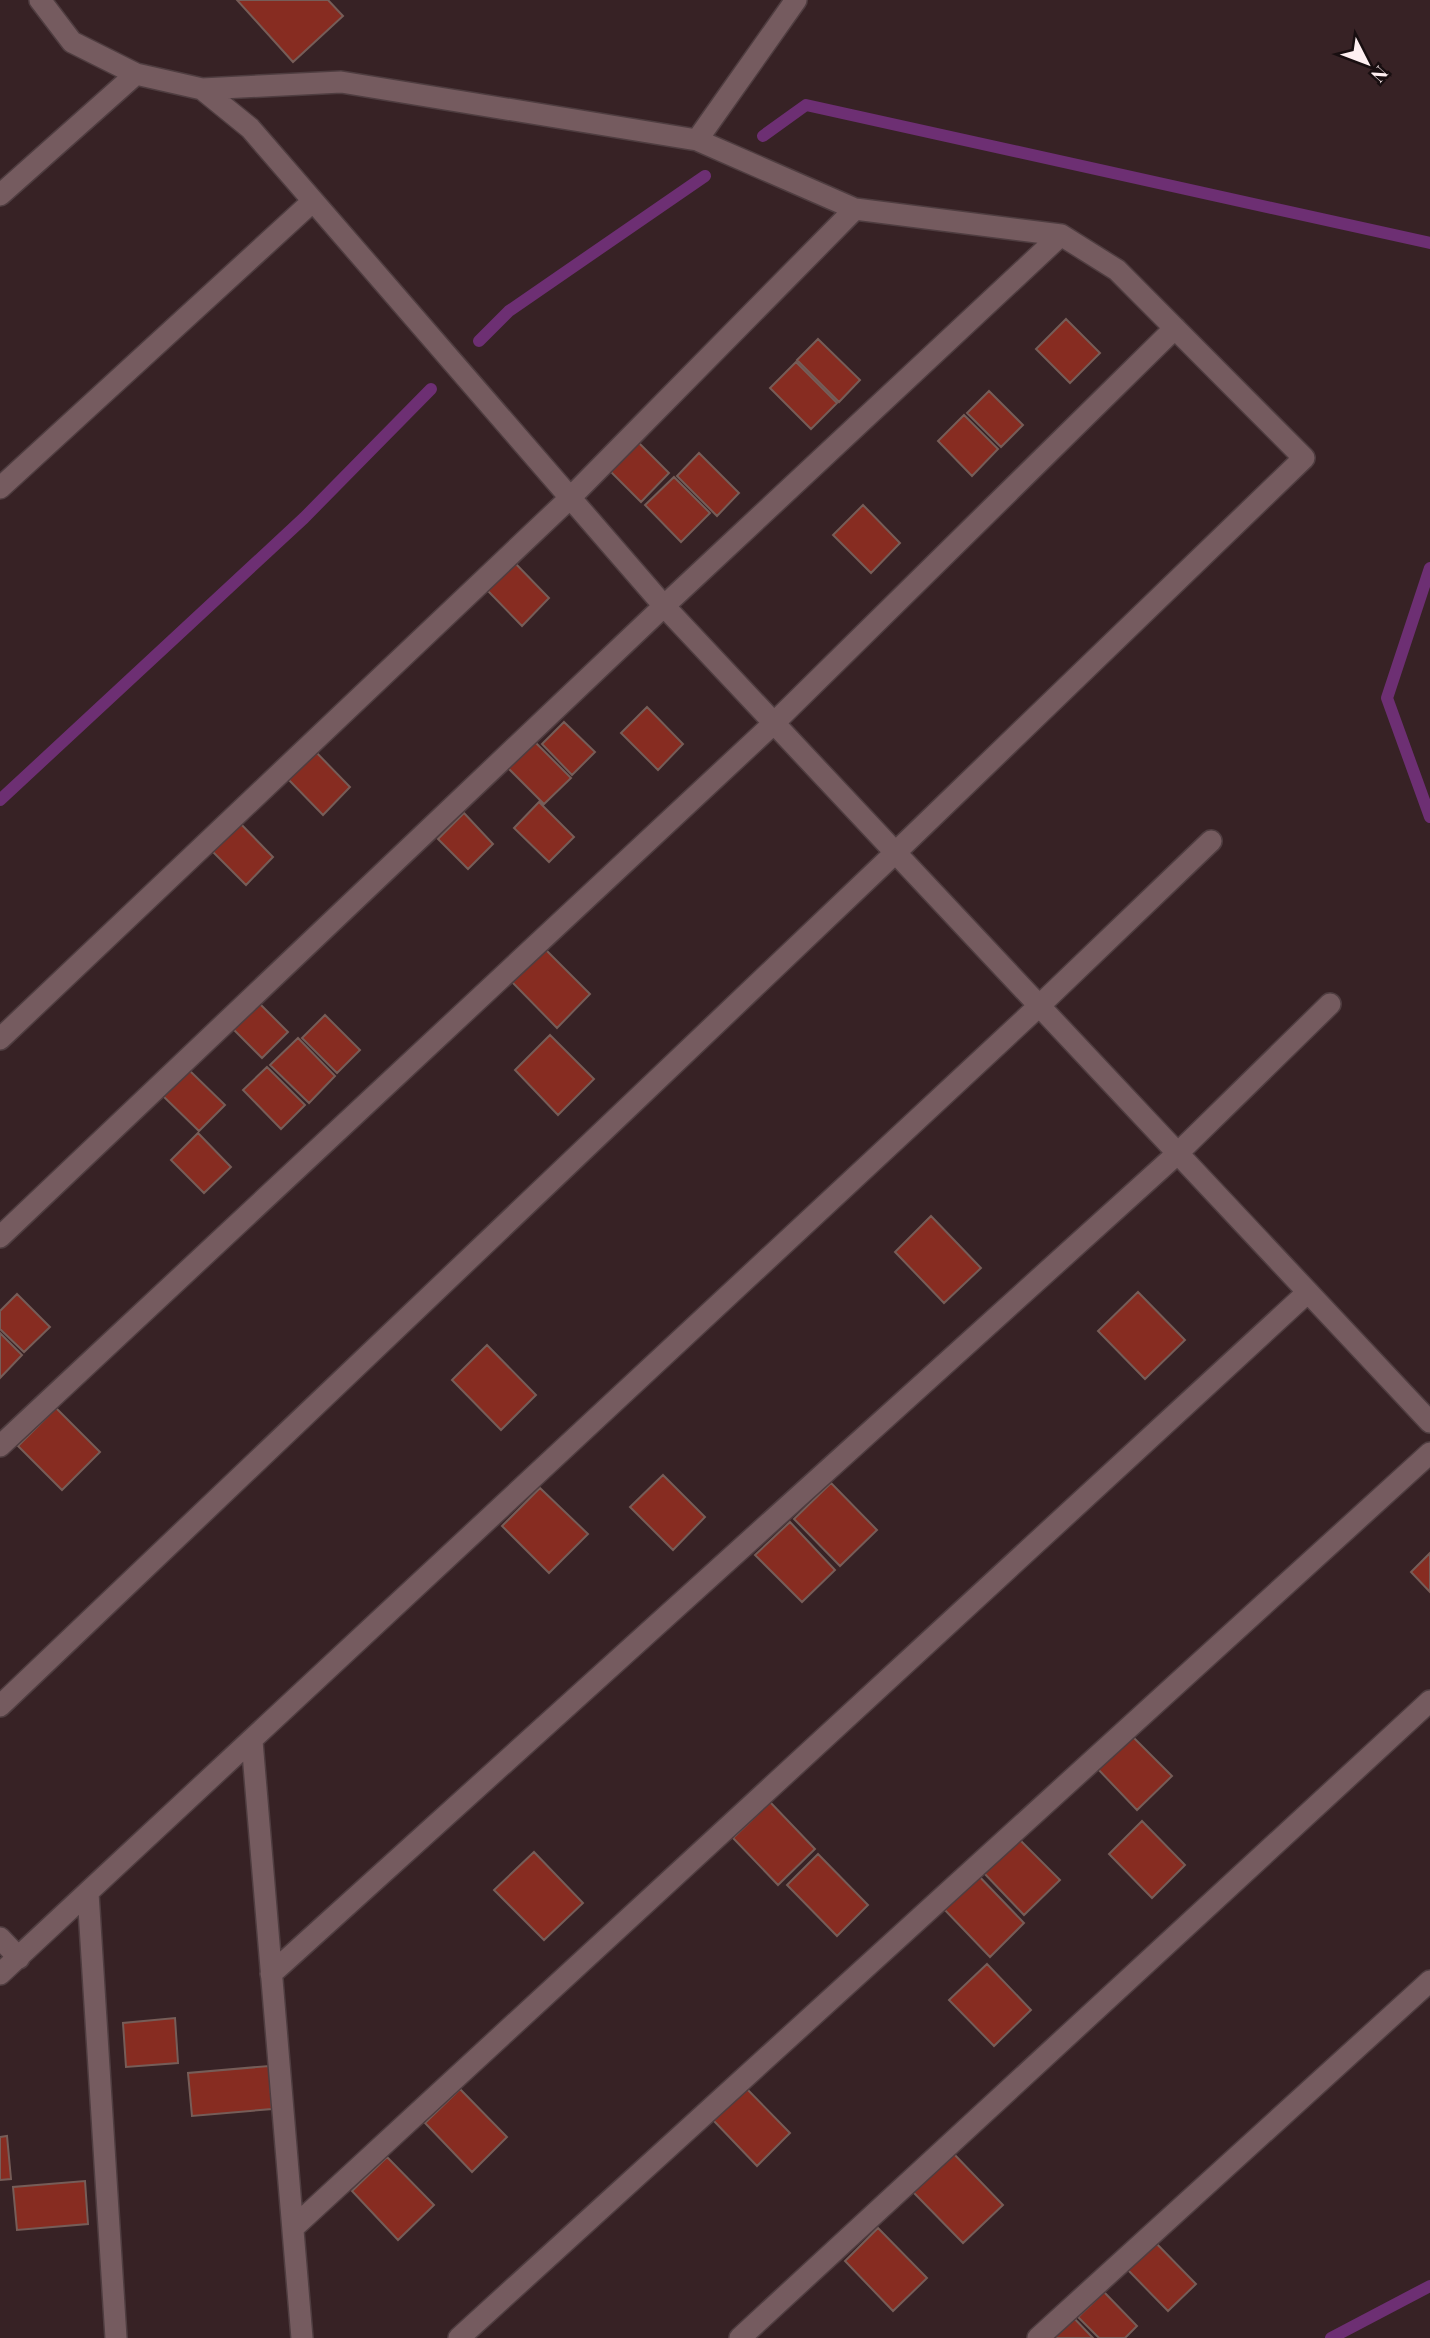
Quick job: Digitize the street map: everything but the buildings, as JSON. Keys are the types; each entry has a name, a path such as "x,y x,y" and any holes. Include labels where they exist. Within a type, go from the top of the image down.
{"street":[{"path":"0,1706 895,853 1304,458 1117,270 1061,235 855,209 697,140 341,82 202,89 136,74 72,42 40,0"},
{"path":"697,140 796,0"},
{"path":"0,195 136,74"},
{"path":"202,89 250,128 664,606 1430,1422"},
{"path":"0,488 313,201"},
{"path":"0,1039 570,498 855,209"},
{"path":"0,1237 664,606 1061,235"},
{"path":"0,1446 774,723 1175,328"},
{"path":"0,1974 1040,1006 1211,841"},
{"path":"271,1974 1178,1153 1330,1004"},
{"path":"293,2228 1308,1292"},
{"path":"459,2338 1430,1453"},
{"path":"740,2338 1430,1700"},
{"path":"252,1741 302,2338"},
{"path":"88,1893 116,2338"},
{"path":"0,1938 19,1958"},
{"path":"1038,2338 1430,1981"}],"waterway":[{"path":"763,136 806,105 1430,243"},
{"path":"479,341 509,311 705,176"},
{"path":"0,800 304,518 431,389"},
{"path":"1430,568 1387,698 1430,817"},
{"path":"1331,2338 1430,2286"}]}
